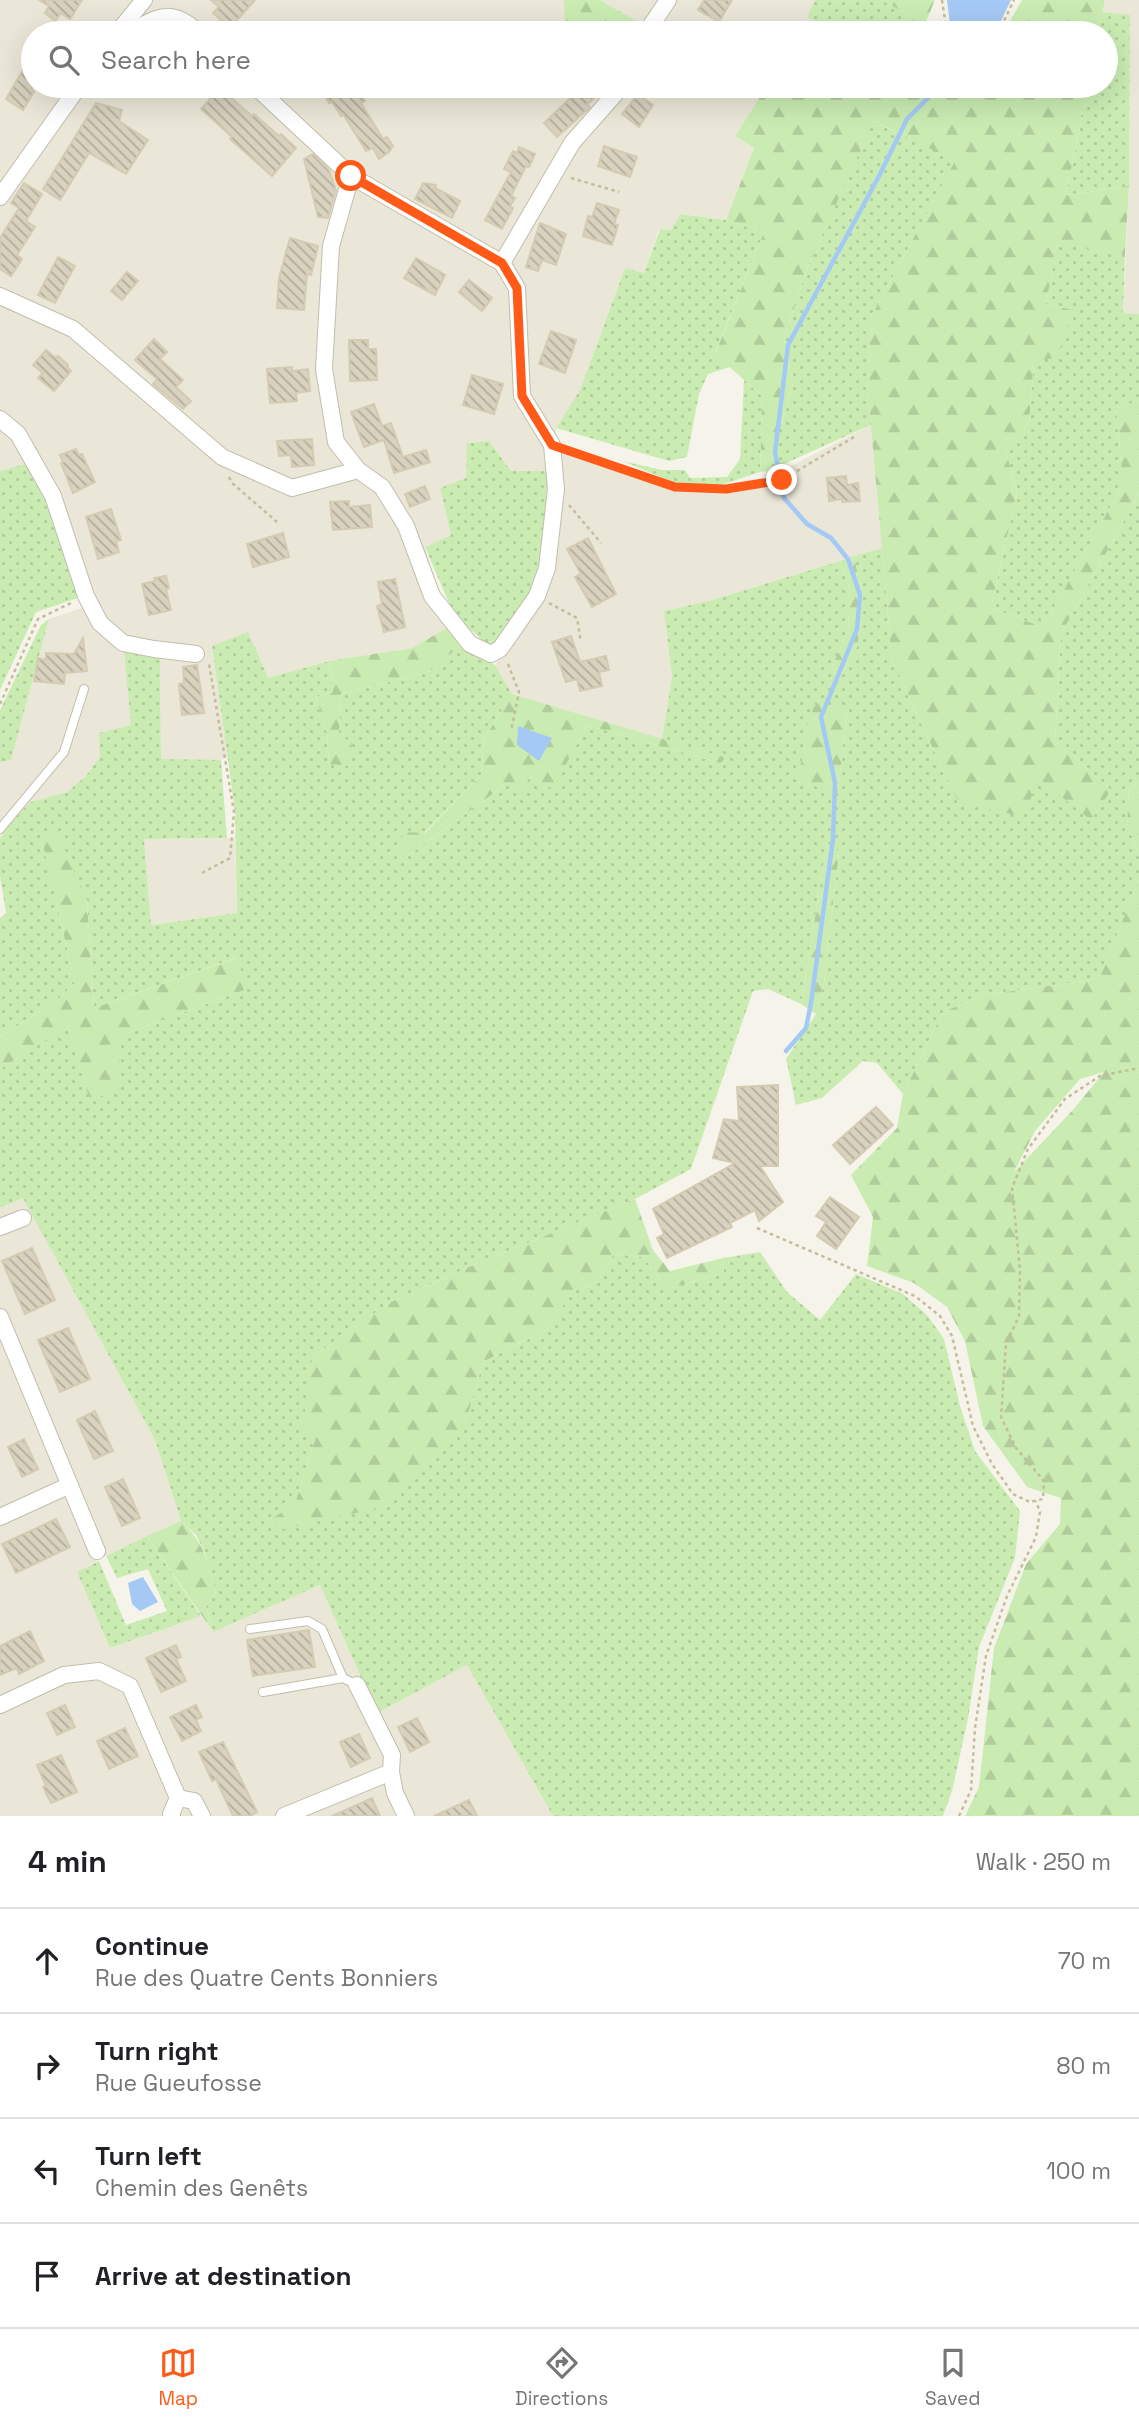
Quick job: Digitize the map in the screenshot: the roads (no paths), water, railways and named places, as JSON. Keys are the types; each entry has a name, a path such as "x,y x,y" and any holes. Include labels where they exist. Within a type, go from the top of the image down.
{"street":[{"path":"127,21 144,0"},
{"path":"654,21 668,0"},
{"path":"154,21 163,16 182,18 186,21"},
{"path":"0,197 70,98"},
{"path":"268,98 351,176 502,263 517,288 522,396 552,445 556,489 547,569 537,596 495,651 470,644 432,596 406,526 382,487 358,470 336,442 324,369 331,246 351,176"},
{"path":"502,263 572,143 611,98"},
{"path":"0,296 74,330 222,457 292,488 358,470"},
{"path":"0,419 18,434 53,496 86,596 100,623 124,643 196,654"},
{"path":"0,1227 23,1218"},
{"path":"0,1317 97,1551"},
{"path":"0,1517 70,1485"},
{"path":"0,1705 64,1675 99,1671 130,1686 178,1798 172,1816"},
{"path":"358,1685 392,1755 391,1772 396,1793 407,1816"},
{"path":"285,1816 391,1772"},
{"path":"178,1798 194,1801 202,1816"}],"lane":[{"path":"0,829 64,752 84,689"},
{"path":"250,1629 308,1621 322,1629 342,1678"},
{"path":"263,1692 342,1678 358,1685"}],"water":[{"path":"947,0 1011,0 1001,21 950,21"},
{"path":"518,726 552,738 539,761 517,745"},
{"path":"143,1577 158,1602 140,1611 132,1604 128,1583"}],"waterway":[{"path":"786,1051 806,1028 833,839 835,783 821,717 857,629 860,595 848,559 831,538 807,524 784,498 775,452 788,345 907,119 928,98"}]}
